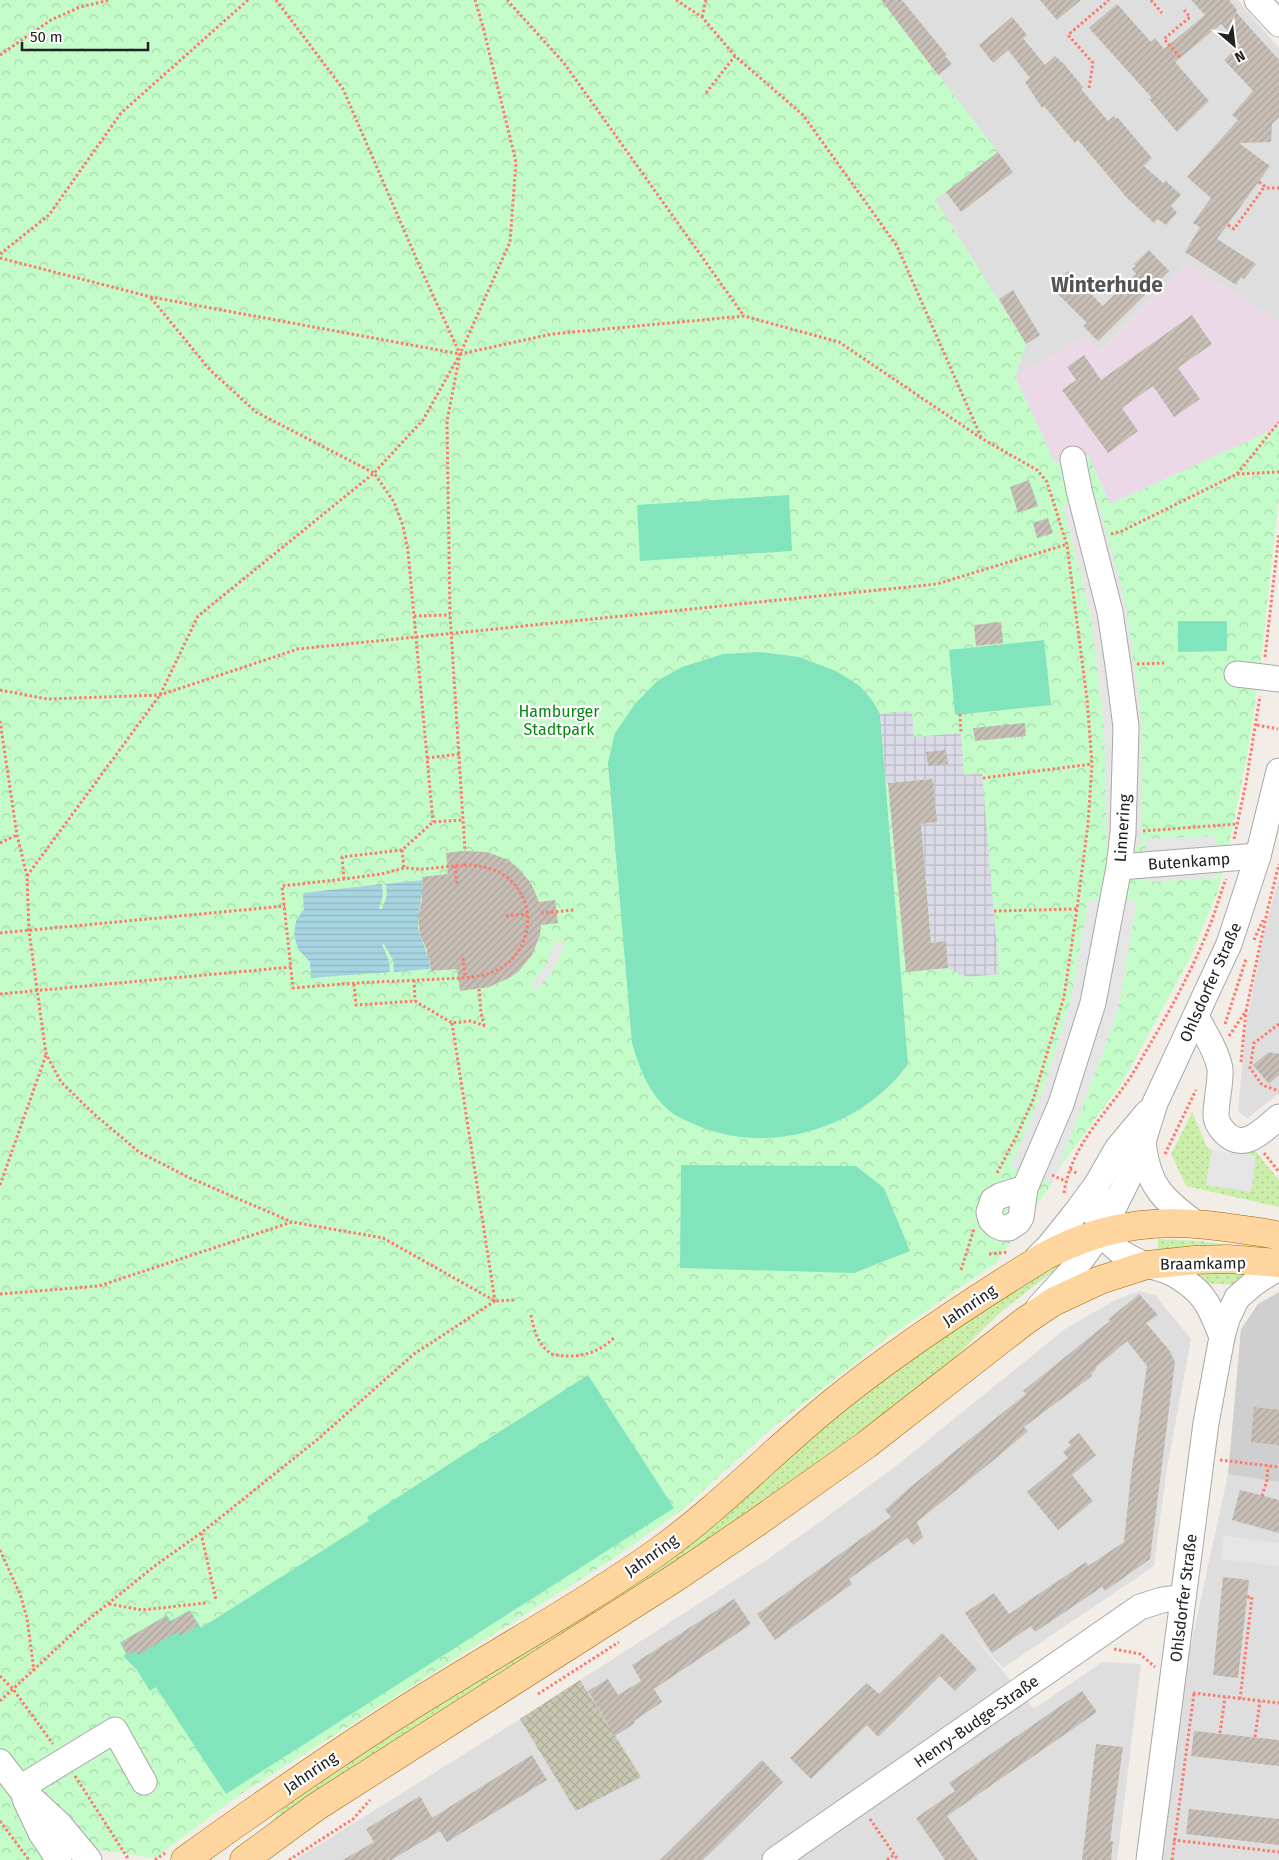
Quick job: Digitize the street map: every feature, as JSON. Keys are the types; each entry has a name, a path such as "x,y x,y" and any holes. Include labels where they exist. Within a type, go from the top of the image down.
{"main road":[{"name":"Braamkamp","path":"1102,1232 1120,1227 1146,1224 1195,1223 1279,1236"},
{"name":"Jahnring","path":"178,1854 271,1798 402,1711 606,1586 653,1555 714,1508 790,1438 834,1401 898,1354 1016,1259 1102,1232"},
{"name":"Braamkamp","path":"975,1361 1024,1321 1053,1302 1084,1286 1118,1273 1147,1265 1195,1260 1228,1259 1279,1263"},
{"name":"Jahnring","path":"244,1860 316,1807 718,1549 866,1445 975,1361"}],"street":[{"path":"1258,0 1279,24"},
{"name":"Linnering","path":"1025,1188 1061,1104 1093,1003 1124,832 1126,727 1118,665 1110,612 1073,459"},
{"path":"1238,674 1279,679"},
{"name":"Ohlsdorfer Straße","path":"1024,1321 1064,1281 1102,1232 1137,1161 1155,1103 1269,860 1277,785"},
{"name":"Butenkamp","path":"1119,867 1269,860"},
{"path":"1196,1016 1220,1068 1216,1116 1221,1128 1232,1138 1246,1142 1279,1117"},
{"name":"Ohlsdorfer Straße","path":"1016,1259 1055,1239 1087,1179 1117,1150 1155,1103"},
{"path":"1143,1142 1145,1162 1155,1186 1165,1199 1195,1223"},
{"path":"1087,1179 1094,1197 1094,1212 1102,1232 1118,1250 1128,1257 1167,1271 1194,1288 1207,1304 1222,1337"},
{"name":"Ohlsdorfer Straße","path":"1158,1846 1179,1689 1183,1597 1206,1423 1222,1337 1227,1319 1237,1298 1253,1284 1279,1267"},
{"name":"Henry-Budge-Straße","path":"775,1860 1140,1607 1162,1600 1183,1597"},
{"path":"20,1788 115,1730 144,1782"},
{"path":"0,1762 20,1788 59,1824 89,1860"},
{"path":"20,1788 41,1833 59,1860"}],"path":[{"path":"0,55 51,20 80,7 110,0"},
{"path":"0,254 49,215 121,113 248,0"},
{"path":"276,0 344,89 420,268 460,354 446,421 450,616 465,851"},
{"path":"27,876 160,695 198,616 374,473 423,420 460,354 510,242 516,162 475,0"},
{"path":"507,0 564,62 744,316"},
{"path":"676,0 702,17 735,56 802,115 896,246 981,438"},
{"path":"702,17 706,0"},
{"path":"1089,88 1092,63 1068,35 1109,0"},
{"path":"1151,0 1162,13"},
{"path":"1180,57 1164,39 1190,17 1184,10"},
{"path":"706,93 735,56"},
{"path":"1259,182 1267,188 1279,188"},
{"path":"1228,225 1234,229 1265,186"},
{"path":"0,258 151,297 460,354 552,334 744,316 839,342 981,438 1037,470 1047,482 1066,544 1087,700 1092,764 1088,824 1064,997 1033,1100 1016,1138 993,1181"},
{"path":"151,297 210,370 256,412 374,473 394,502 403,526 408,551 433,822"},
{"path":"1237,474 1279,422"},
{"path":"0,690 47,699 160,695 298,649 936,584 1066,544 1092,540 1122,531 1237,474 1279,472"},
{"path":"414,616 450,616"},
{"path":"1118,665 1164,663"},
{"path":"960,714 961,733"},
{"path":"0,720 17,835 27,876 29,931 46,1054 61,1082 138,1152 190,1178 292,1222 383,1238 495,1301"},
{"path":"1257,725 1278,729"},
{"path":"427,758 460,754"},
{"path":"983,778 1092,764"},
{"path":"344,879 342,857 402,850 433,822 463,820"},
{"path":"1124,832 1237,824"},
{"path":"0,843 17,835"},
{"path":"402,850 404,868"},
{"path":"1226,1039 1246,1011 1266,916 1269,860"},
{"path":"477,865 487,867 507,877 520,892 524,900 527,914 525,938 513,958 503,967 490,974 465,977 293,988 282,886 381,874 404,868 423,870 455,866 477,865"},
{"path":"455,866 457,884"},
{"path":"1063,1196 1065,1181 1076,1153 1091,1128 1132,1075 1192,969 1211,924 1226,879"},
{"path":"0,933 285,906"},
{"path":"994,911 1077,909"},
{"path":"541,913 574,910"},
{"path":"506,916 527,914"},
{"path":"1252,946 1266,916"},
{"path":"1222,1032 1248,954"},
{"path":"463,958 465,977"},
{"path":"0,994 291,967"},
{"path":"414,980 415,1001"},
{"path":"354,984 356,1005 415,1001 452,1023 471,1022 485,1026 481,1013 479,989"},
{"path":"452,1023 495,1301"},
{"path":"1279,1024 1254,1043 1250,1068 1262,1085 1279,1091"},
{"path":"0,1185 46,1054"},
{"path":"1162,1160 1199,1086"},
{"path":"1258,1147 1279,1172"},
{"path":"1070,1169 1087,1179"},
{"path":"0,1294 99,1286 292,1222"},
{"path":"961,1270 975,1223"},
{"path":"988,1254 1016,1259"},
{"path":"0,1701 84,1624 156,1565 201,1533 318,1439 414,1354 495,1301 515,1300"},
{"path":"531,1315 533,1328 540,1344 551,1354 577,1356 588,1354 606,1346 615,1337"},
{"path":"1201,1458 1279,1467"},
{"path":"1262,1496 1267,1480 1268,1466"},
{"path":"201,1533 216,1600"},
{"path":"0,1550 20,1594 27,1618 34,1671"},
{"path":"1240,1699 1242,1662 1252,1597 1247,1597"},
{"path":"109,1604 142,1610 206,1603"},
{"path":"1088,1644 1140,1654 1179,1689 1225,1697 1279,1703"},
{"path":"1158,1846 1179,1689"},
{"path":"1220,1733 1225,1697"},
{"path":"1255,1737 1260,1701"},
{"path":"858,1802 898,1860"},
{"path":"289,1860 353,1819"},
{"path":"0,1821 29,1860"},
{"path":"1158,1846 1279,1852"},
{"path":"1158,1846 1172,1860"},
{"path":"155,1860 178,1854"},
{"path":"887,1860 894,1854"}],"shaded area":[{"path":"881,0 1238,0 1279,48 1279,321 1186,263 1100,351 1048,358 1015,376 1026,344 935,200 997,152"},
{"path":"1186,263 1279,321 1279,427 1110,504 1088,455 1055,463 1015,376 1085,336 1101,351"},
{"path":"1097,497 1126,605 1142,720 1142,846 1107,849 1104,727 1091,617 1063,506"},
{"path":"912,711 914,737 961,733 964,775 982,773 999,974 968,977 948,968 946,942 931,943 921,824 937,822 933,780 886,783 880,714"},
{"path":"1215,836 1217,878 1147,882 1145,839"},
{"path":"1279,876 1279,1093 1248,1118 1238,1112 1246,1025 1264,933"},
{"path":"1089,899 1137,901 1120,998 1114,1021 1052,1183 1011,1167 1042,1093 1070,1004"},
{"path":"565,941 560,957 552,972 536,991 532,983 547,964 555,942"},
{"path":"1212,1150 1256,1156 1251,1192 1206,1185"},
{"path":"1139,1291 1155,1295 1191,1339 1167,1468 1154,1566 1003,1668 965,1625 1034,1709 1102,1662 1141,1664 1117,1860 295,1860 520,1719 771,1557 891,1470 1065,1329 1115,1300"},
{"path":"1279,1292 1279,1482 1228,1474 1241,1329 1258,1304"},
{"path":"1228,1474 1279,1482 1279,1860 1159,1860 1184,1677"},
{"path":"1224,1536 1279,1543 1279,1566 1221,1559"},
{"path":"580,1680 641,1777 576,1811 520,1719"}],"green space":[{"name":"Hamburger Stadtpark","path":"0,0 881,0 998,152 935,200 1026,344 1015,376 1055,463 1088,455 1110,504 1279,427 1279,496 1260,670 1249,746 1218,891 1189,960 1122,1083 1056,1172 1114,1021 1120,998 1137,901 1089,899 1070,1004 1042,1093 1011,1166 1052,1183 996,1263 890,1336 772,1428 683,1509 616,1557 238,1796 155,1858 93,1849 81,1860 0,1860"},
{"path":"789,495 792,551 640,561 637,505"},
{"path":"1178,621 1227,621 1227,651 1178,652"},
{"path":"1044,640 1051,705 955,715 949,650"},
{"path":"760,652 799,657 836,671 860,686 872,700 880,714 908,1064 889,1086 867,1104 842,1119 815,1130 787,1136 758,1138 729,1135 701,1127 677,1116 653,1093 641,1069 632,1043 608,763 615,733 635,704 657,681 682,667 723,654"},
{"path":"1192,1112 1207,1147 1212,1150 1206,1185 1256,1156 1242,1154 1245,1149 1253,1148 1279,1180 1279,1207 1186,1186 1171,1154"},
{"path":"681,1165 856,1166 884,1188 910,1251 854,1273 680,1268"},
{"path":"1158,1239 1199,1241 1269,1251 1158,1252"},
{"path":"1062,1262 1055,1270 1004,1310 929,1382 685,1557 270,1823 287,1804 345,1763 604,1603 668,1561 695,1541 780,1464 845,1409 894,1372 990,1306"},
{"path":"1186,1270 1254,1272 1237,1285 1203,1283"},
{"path":"588,1375 674,1508 226,1794 156,1687 150,1691 137,1670 123,1656 126,1654 120,1643 167,1615 171,1621 190,1610 201,1628 369,1521 367,1517"}],"water":[{"path":"422,880 423,891 421,892 418,927 427,957 429,957 430,969 394,972 393,960 384,944 382,945 389,961 390,972 311,978 310,962 298,949 294,934 296,921 304,909 303,893 382,884 383,894 379,909 382,909 387,895 386,884"}],"building":[{"path":"881,0 902,0 947,55 945,56 952,64 938,75"},
{"path":"1040,0 1081,0 1057,20"},
{"path":"1191,0 1229,0 1237,10 1236,12 1279,60 1279,117 1272,124 1271,142 1239,143 1270,166 1217,239 1256,264 1244,279 1241,277 1236,285 1185,252 1200,227 1193,223 1211,198 1187,177 1238,120 1232,115 1253,91 1224,60 1240,45 1221,24 1175,62 1209,101 1177,132 1149,99 1152,98 1089,28 1117,4 1151,42 1155,38 1164,49 1205,15"},
{"path":"1012,17 1027,35 1023,38 1045,65 1055,56 1064,64 1083,87 1081,89 1108,121 1114,116 1118,118 1152,158 1144,166 1163,183 1166,181 1181,195 1171,206 1177,213 1166,225 1158,219 1154,223 1127,198 1078,140 1075,143 1044,106 1042,108 1025,82 1030,78 1008,50 993,63 979,45"},
{"path":"998,152 1013,172 961,212 946,192"},
{"path":"1149,250 1169,271 1098,341 1083,326 1087,323 1051,287 1068,271 1103,306 1136,274 1132,269 1136,266 1134,264"},
{"path":"1013,290 1040,335 1026,344 999,299"},
{"path":"1192,315 1212,344 1178,368 1200,399 1174,417 1153,386 1122,408 1138,431 1108,453 1062,390 1076,380 1067,367 1084,355 1101,380"},
{"path":"1029,480 1038,506 1018,513 1010,487"},
{"path":"1048,518 1053,533 1037,538 1033,523"},
{"path":"1001,622 1003,643 976,646 974,625"},
{"path":"1025,723 1026,736 975,741 973,728"},
{"path":"946,750 948,764 928,766 926,752"},
{"path":"933,779 937,822 921,824 931,943 946,941 948,968 906,972 888,783"},
{"path":"462,851 487,852 508,860 516,866 531,883 539,902 555,900 558,923 541,925 540,935 532,955 518,972 489,987 460,991 457,969 431,971 427,950 420,935 418,918 422,899 421,891 423,891 422,877 448,874 446,853"},
{"path":"1269,1052 1279,1054 1279,1075 1269,1084 1253,1065"},
{"path":"1139,1294 1158,1315 1146,1323 1169,1350 1175,1362 1150,1559 1105,1591 1102,1587 1035,1632 1031,1626 992,1653 965,1613 994,1593 1009,1614 1086,1562 1088,1566 1124,1542 1131,1475 1147,1366 1127,1341 1096,1367 1091,1374 1092,1376 1024,1427 1028,1431 917,1522 923,1537 913,1545 907,1538 849,1579 852,1584 775,1640 757,1614 891,1517 885,1510 908,1489 1026,1394 1023,1391 1110,1321 1109,1319"},
{"path":"1254,1407 1279,1410 1279,1445 1251,1442"},
{"path":"1079,1433 1096,1455 1072,1475 1093,1501 1058,1530 1027,1492 1068,1458 1063,1452 1071,1445 1068,1442"},
{"path":"1240,1490 1279,1500 1279,1533 1232,1520"},
{"path":"1223,1577 1249,1580 1238,1678 1213,1675"},
{"path":"734,1599 751,1624 654,1689 662,1702 615,1736 588,1691 608,1679 618,1695 641,1681 632,1665"},
{"path":"190,1611 198,1625 180,1636 177,1632 138,1655 136,1651 128,1655 121,1642 166,1616 169,1622"},
{"path":"942,1633 977,1669 955,1691 940,1676 878,1737 867,1725 811,1779 790,1758 867,1683 879,1694"},
{"path":"1082,1691 1097,1712 947,1816 978,1860 945,1860 916,1818 955,1791 949,1783"},
{"path":"1194,1731 1279,1740 1279,1766 1191,1756"},
{"path":"1096,1744 1123,1747 1110,1841 1113,1841 1111,1860 1082,1860"},
{"path":"532,1755 547,1780 447,1842 440,1831 391,1860 343,1860 374,1842 366,1829 420,1796 432,1818"},
{"path":"762,1760 783,1782 703,1860 660,1860"},
{"path":"1189,1809 1279,1819 1279,1845 1186,1834"}],"district":[{"name":"Winterhude","path":"1107,285"}]}
